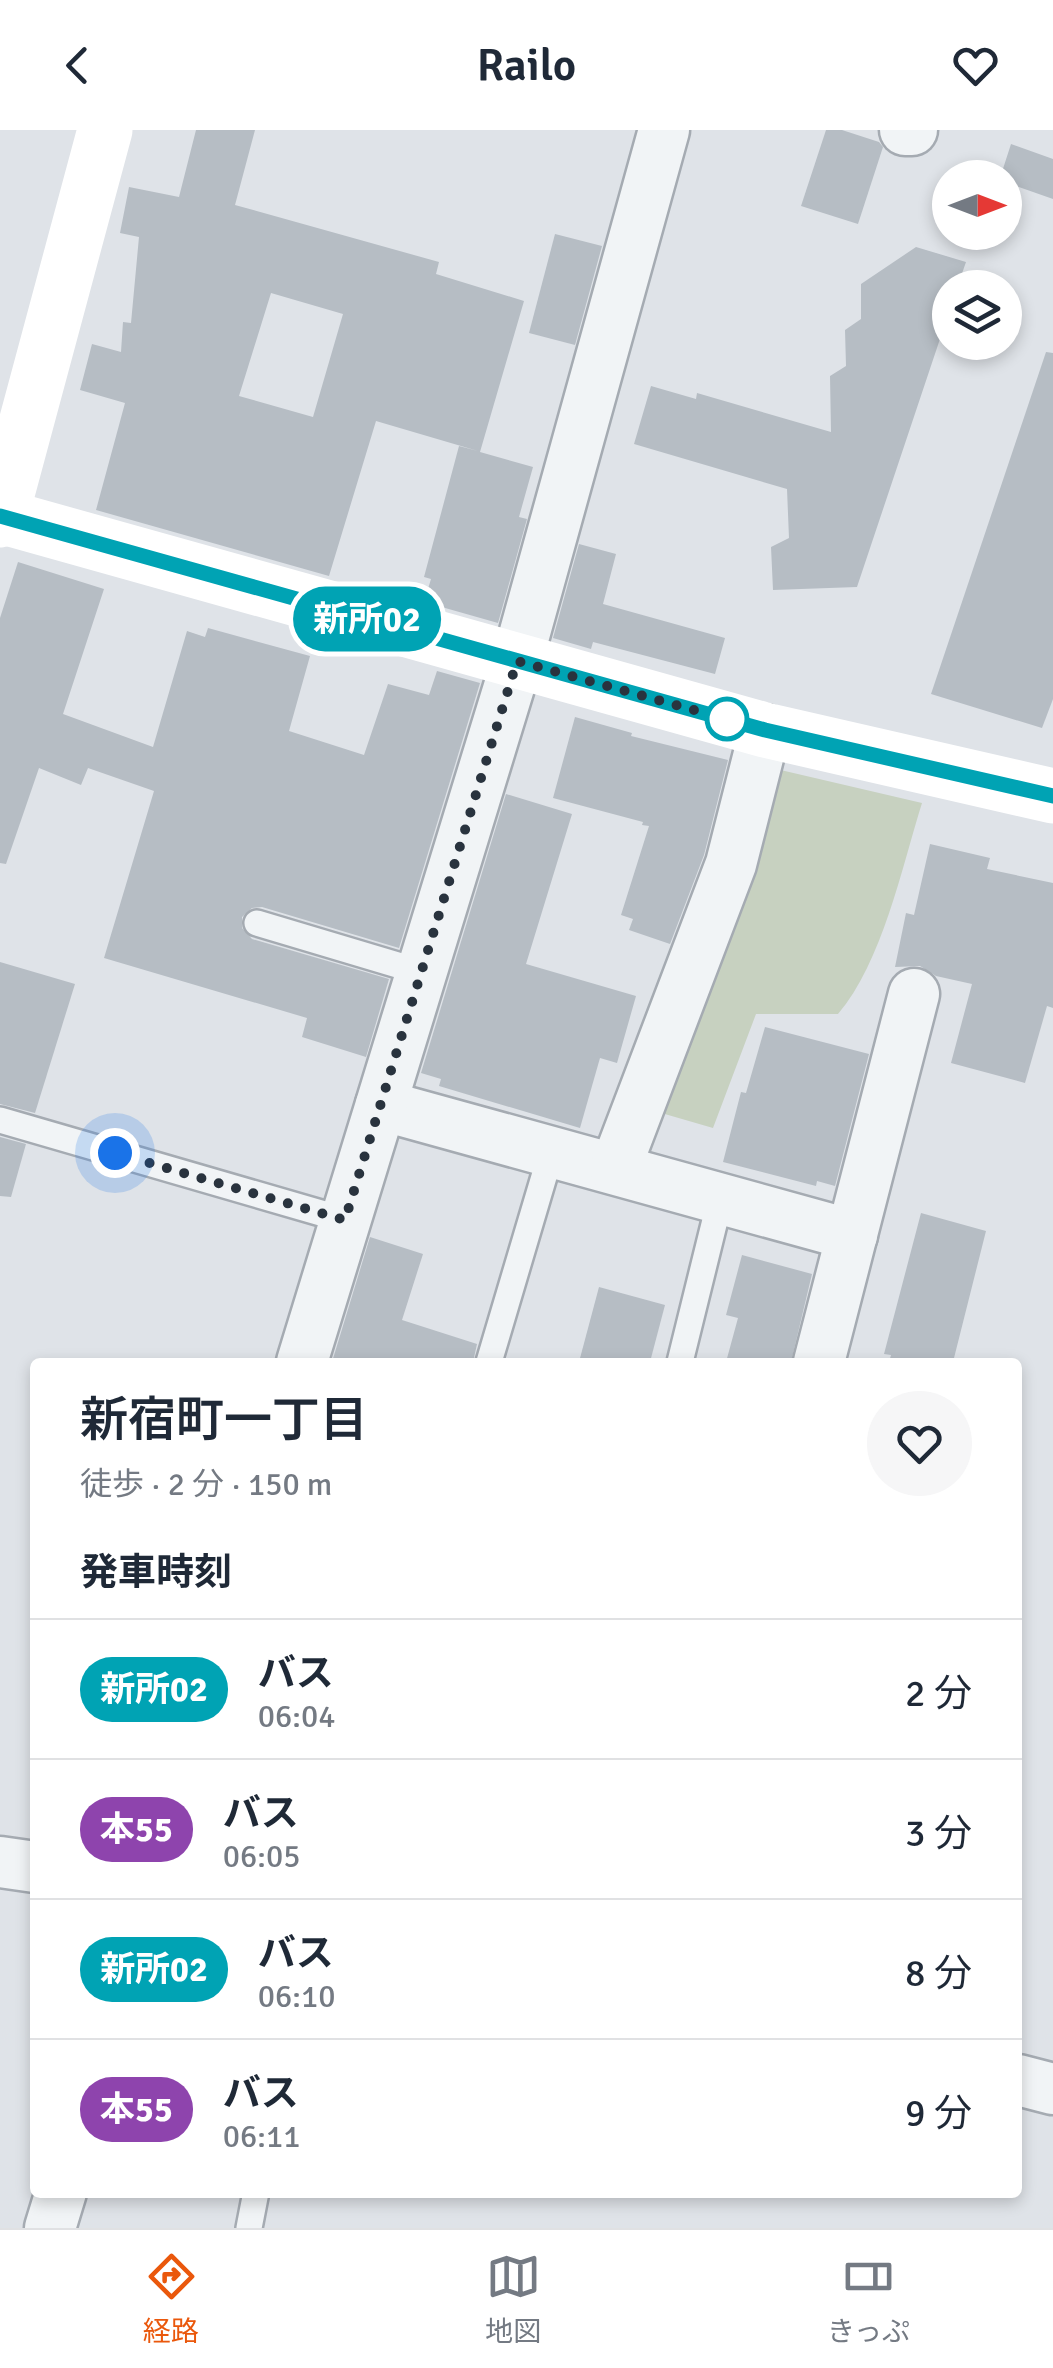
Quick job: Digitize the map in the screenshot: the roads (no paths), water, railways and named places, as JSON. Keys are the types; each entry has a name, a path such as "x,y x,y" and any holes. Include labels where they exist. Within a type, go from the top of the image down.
{"street":[{"path":"106,130 0,518 765,730 1053,796"},
{"path":"303,1358 517,661 664,130"},
{"path":"614,1169 731,864 765,730"},
{"path":"819,1358 914,994"},
{"path":"381,1104 852,1235"},
{"path":"0,1862 30,1866"},
{"path":"1022,2081 1053,2089"},
{"path":"50,2228 59,2198"}],"lane":[{"path":"257,923 421,972"},
{"path":"0,1120 345,1220"},
{"path":"489,1358 551,1153"},
{"path":"681,1358 720,1200"},
{"path":"249,2228 255,2198"}]}
